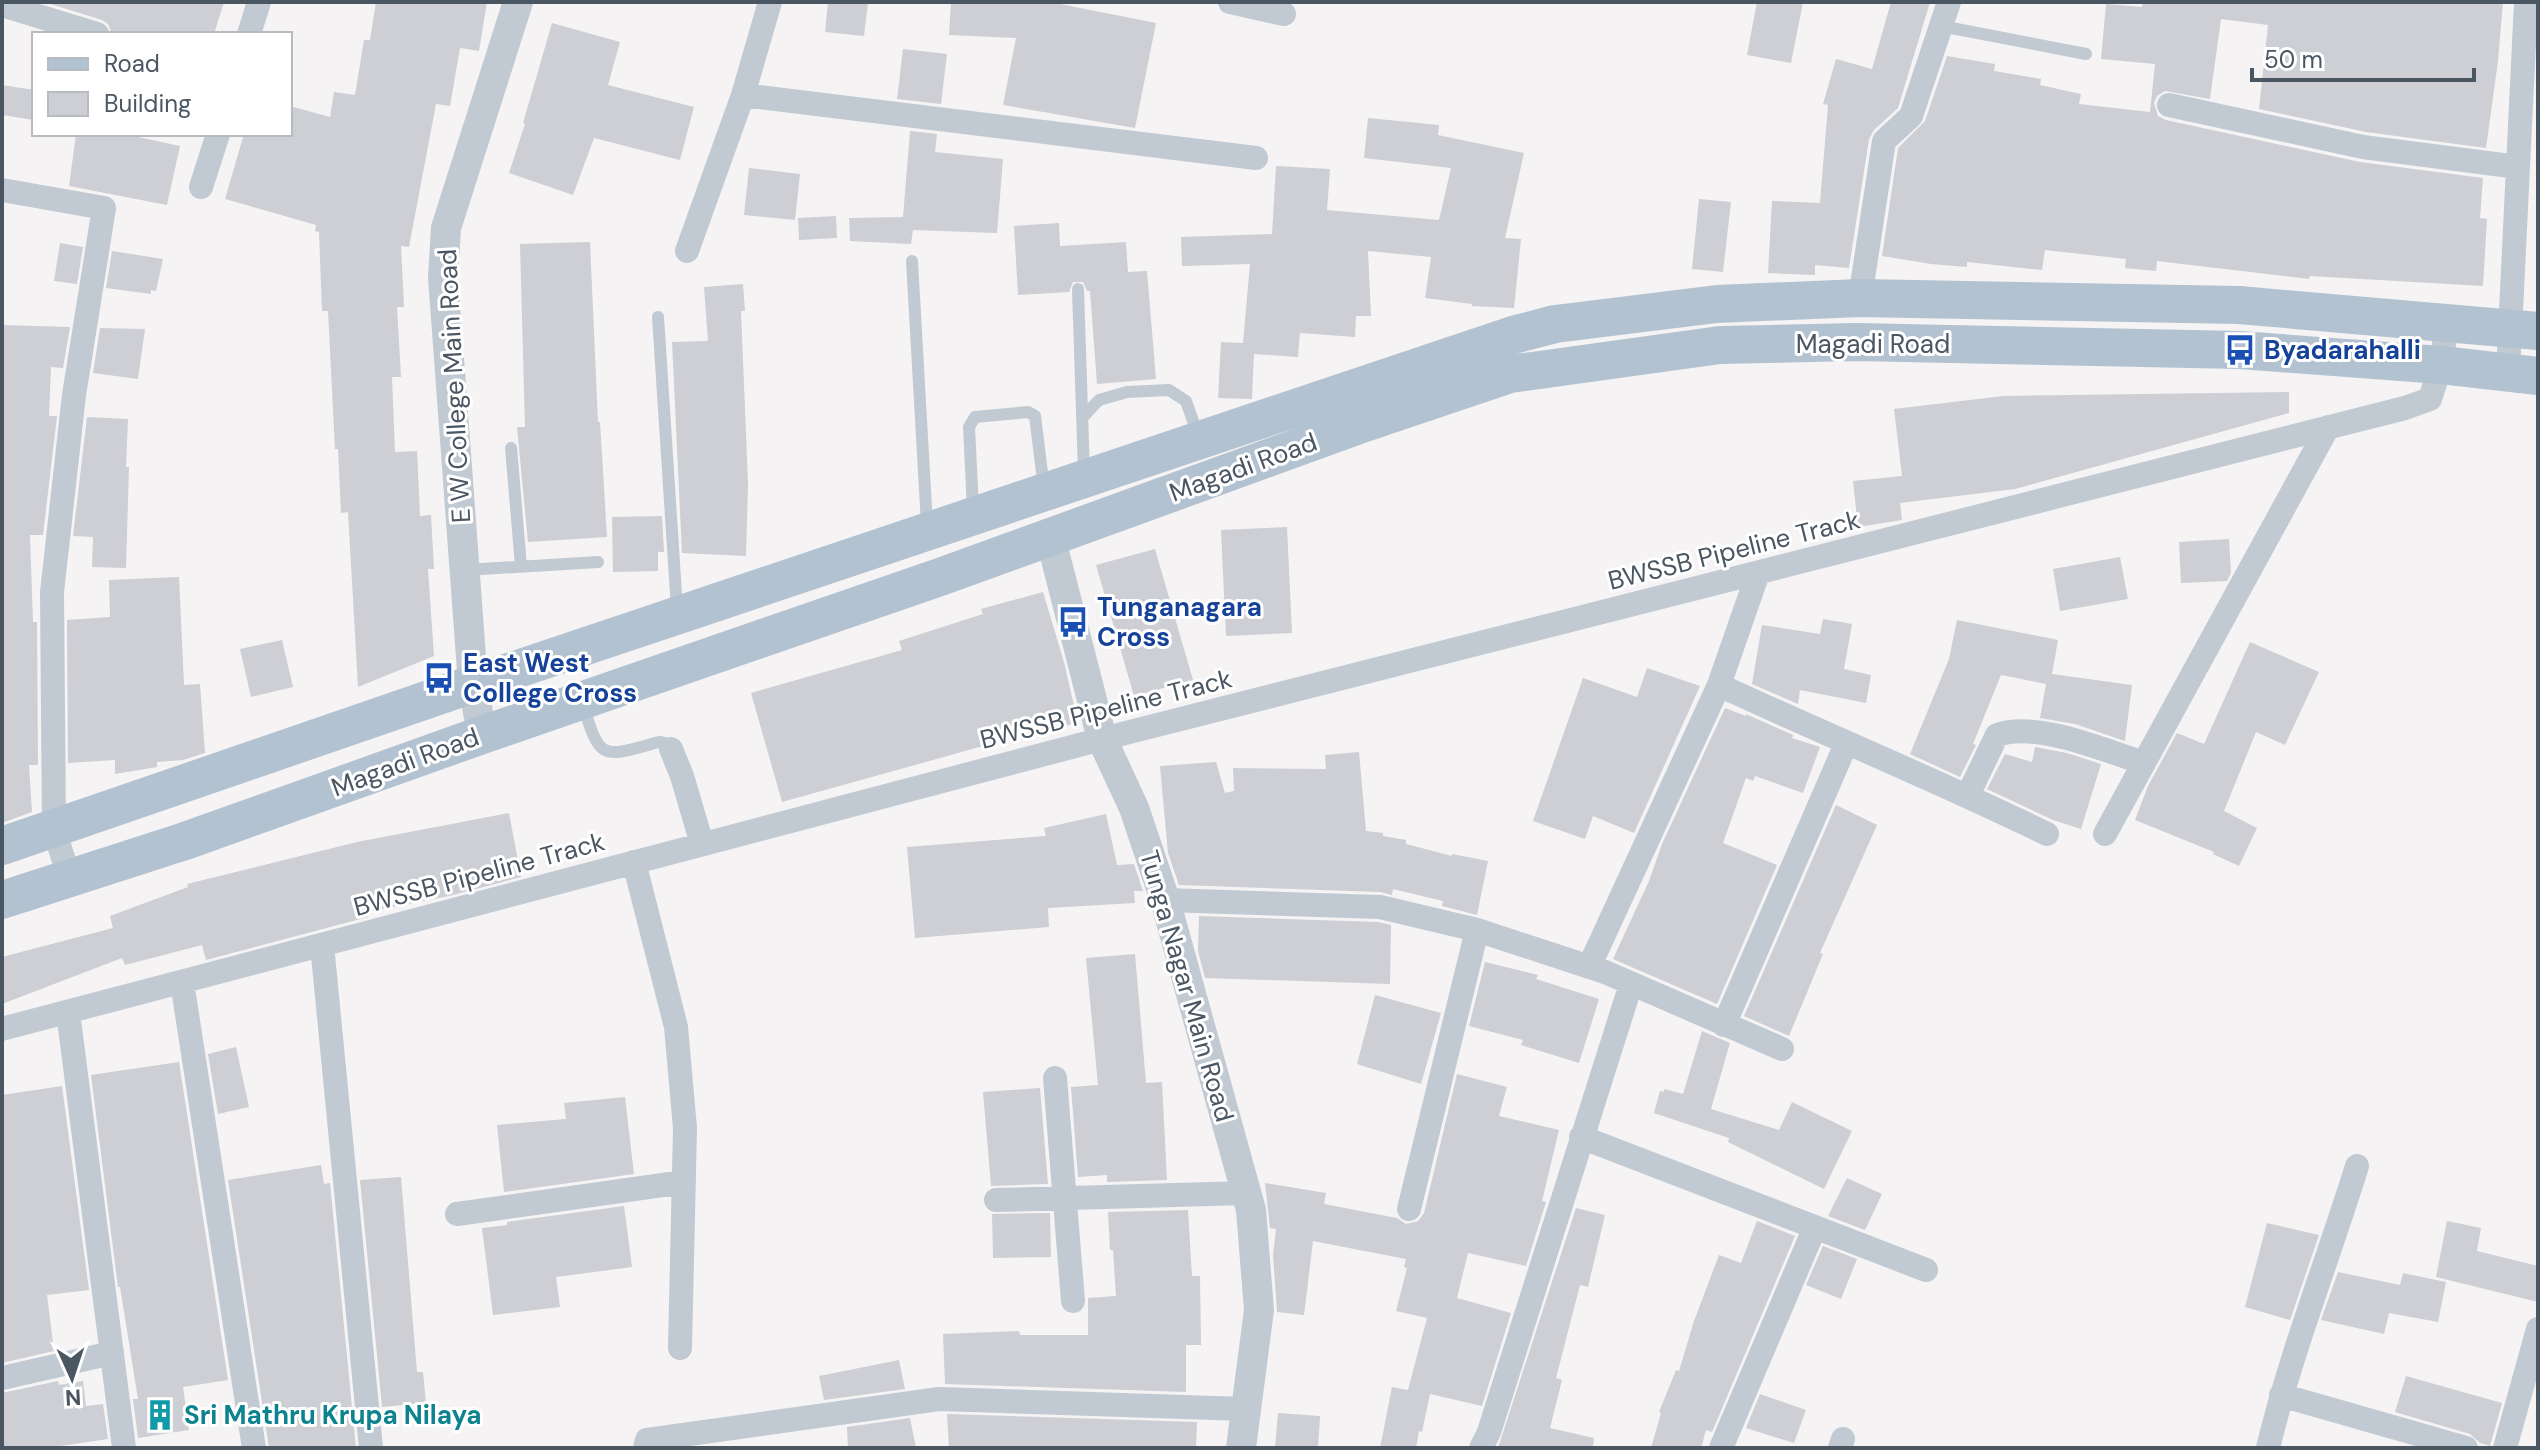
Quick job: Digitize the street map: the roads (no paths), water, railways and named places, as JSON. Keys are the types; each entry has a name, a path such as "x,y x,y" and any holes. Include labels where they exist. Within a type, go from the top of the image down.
{"main road":[{"name":"Magadi Road","path":"2,846 473,684 1513,335 1555,324 1717,304 1860,298 2239,305 2524,330"},
{"name":"Magadi Road","path":"2,900 185,841 1510,374 1720,345 1856,342 2240,350 2523,374"}],"street":[{"path":"250,32 259,2"},
{"name":"E W College Main Road","path":"482,735 473,684 443,277 446,228 518,2"},
{"path":"687,251 743,95 770,2"},
{"path":"1230,2 1284,14"},
{"path":"1860,298 1884,141 1911,116 1949,2"},
{"path":"2523,374 2518,167 2526,2"},
{"path":"2,5 90,32"},
{"path":"743,95 1256,158"},
{"path":"2169,105 2363,147 2518,167"},
{"path":"201,187 217,136"},
{"path":"2,190 104,208 74,395 52,592 54,830 70,879"},
{"name":"BWSSB Pipeline Track","path":"2,1029 1102,739 2405,408 2430,399 2441,365 2447,323"},
{"path":"2105,834 2328,427"},
{"path":"1045,493 1050,536"},
{"name":"Tunga Nagar Main Road","path":"1050,536 1102,739 1134,808 1165,900 1251,1210 1259,1310 1241,1448"},
{"path":"1589,967 1719,685 1758,573"},
{"path":"1719,685 1846,744 1968,795 2047,834"},
{"path":"1968,795 1997,735 2007,732 2034,732 2070,740 2144,763"},
{"path":"1724,1025 1846,744"},
{"path":"671,749 702,844"},
{"path":"634,862 676,1027 685,1128 680,1348"},
{"path":"1165,900 1380,907 1477,930 1589,967 1782,1049"},
{"path":"1409,1209 1477,930"},
{"path":"322,945 371,1448"},
{"path":"182,982 254,1448"},
{"path":"1481,1448 1489,1432 1631,984"},
{"path":"68,1012 124,1448"},
{"path":"1055,1078 1073,1301"},
{"path":"1581,1137 1926,1270"},
{"path":"2268,1448 2281,1395 2335,1240 2357,1166"},
{"path":"457,1214 684,1182"},
{"path":"996,1200 1246,1193"},
{"path":"1721,1448 1815,1227"},
{"path":"2505,1448 2538,1329"},
{"path":"2,1378 112,1353"},
{"path":"2281,1395 2466,1448"},
{"path":"645,1448 647,1440 939,1399 1245,1409"}],"lane":[{"path":"1941,26 2086,54"},
{"path":"912,261 928,532"},
{"path":"1078,289 1084,480"},
{"path":"658,317 677,616"},
{"path":"1082,418 1099,400 1127,392 1169,390 1186,401 1201,441"},
{"path":"973,517 969,427 975,417 1028,412 1035,416 1045,493"},
{"path":"511,448 521,566"},
{"path":"465,570 598,562"},
{"path":"582,700 593,738 601,749 613,754 659,742 671,749"}],"place":[{"name":"Byadarahalli","path":"2240,350"},
{"name":"Tunganagara Cross","path":"1073,622"},
{"name":"East West College Cross","path":"439,678"},
{"name":"Sri Mathru Krupa Nilaya","path":"160,1415"}]}
